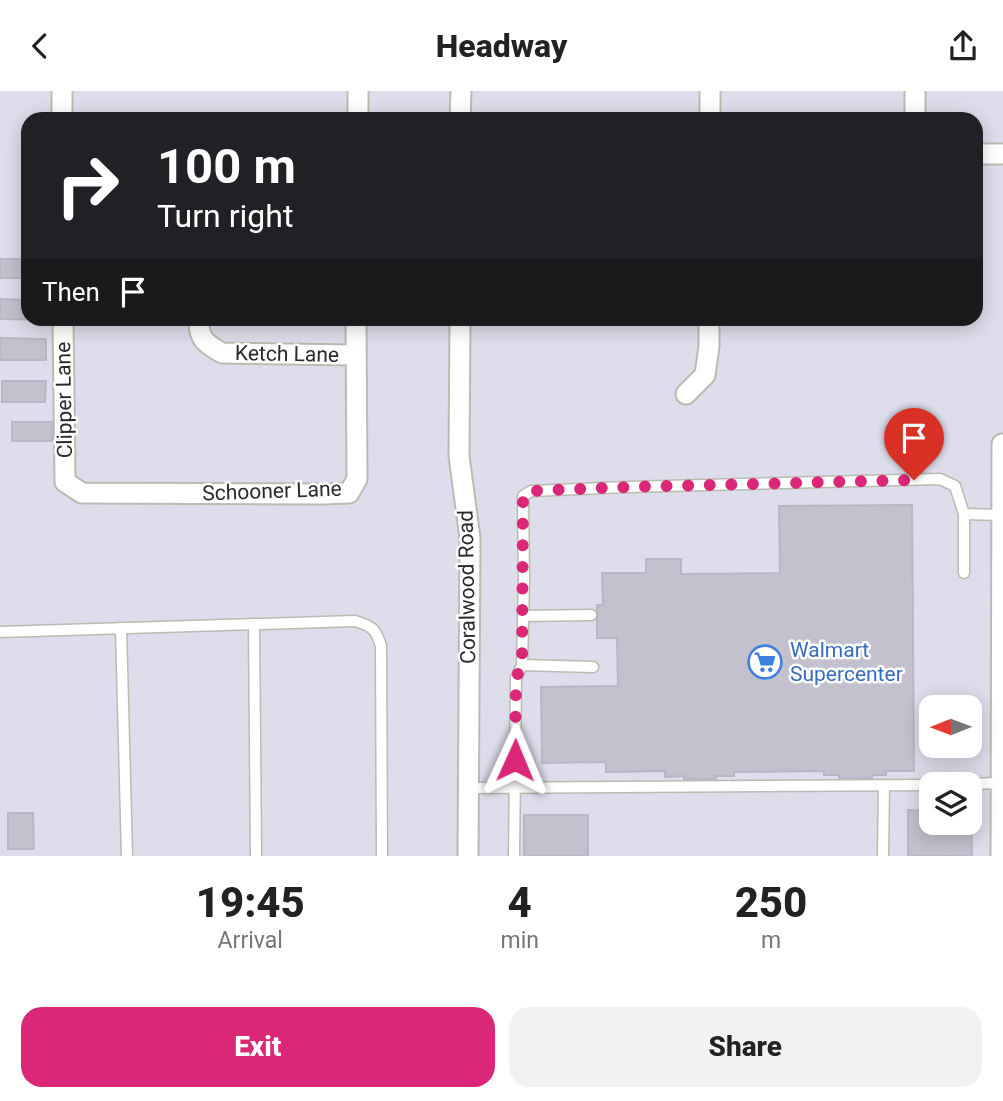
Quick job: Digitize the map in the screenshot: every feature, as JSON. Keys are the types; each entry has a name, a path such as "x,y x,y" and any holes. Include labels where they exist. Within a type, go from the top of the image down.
{"street":[{"path":"62,91 62,112"},
{"path":"358,91 358,112"},
{"path":"460,112 461,91"},
{"path":"710,91 710,112"},
{"path":"915,91 915,112"},
{"path":"983,154 1003,153"},
{"name":"Clipper Lane","path":"63,326 65,482"},
{"name":"Ketch Lane","path":"199,326 205,344 222,353 355,355"},
{"name":"Schooner Lane","path":"65,482 82,493 349,493 357,479 356,326"},
{"name":"Coralwood Road","path":"460,326 459,456 470,538 468,856"},
{"path":"686,394 705,375 709,326"},
{"path":"1001,856 1002,444"}],"lane":[{"path":"514,856 516,678 522,665 523,496 531,491 627,487 940,479 955,486 964,514 964,573"},
{"path":"964,514 1002,515"},
{"path":"523,616 591,615"},
{"path":"0,632 355,621 368,625 377,632 382,646 382,856"},
{"path":"254,624 257,856"},
{"path":"121,628 127,856"},
{"path":"522,665 593,667"},
{"path":"982,784 1001,783"},
{"path":"469,787 919,785"},
{"path":"883,856 884,786"}],"building":[{"path":"0,259 21,259 21,278 0,278"},
{"path":"0,299 21,300 21,319 0,319"},
{"path":"0,338 46,339 46,360 0,360"},
{"path":"2,381 46,381 45,402 2,402"},
{"path":"12,422 52,422 52,441 12,441"},
{"name":"Walmart Supercenter","path":"912,505 914,771 886,771 886,775 872,775 872,778 839,778 839,775 824,775 824,771 734,772 734,776 715,776 716,779 684,779 684,776 665,777 665,771 606,772 606,762 542,763 541,687 618,686 617,638 597,638 597,605 603,605 602,573 646,573 646,559 681,559 681,574 780,573 779,506"},
{"path":"908,810 919,810 919,835 972,835 972,856 908,856"},
{"path":"8,813 33,813 34,849 8,849"},
{"path":"524,815 588,815 588,856 524,856"}],"place":[{"name":"Walmart Supercenter","path":"765,662"}],"route":[{"path":"515,760 516,678 522,665 523,496 531,491 627,487 914,480"}]}
